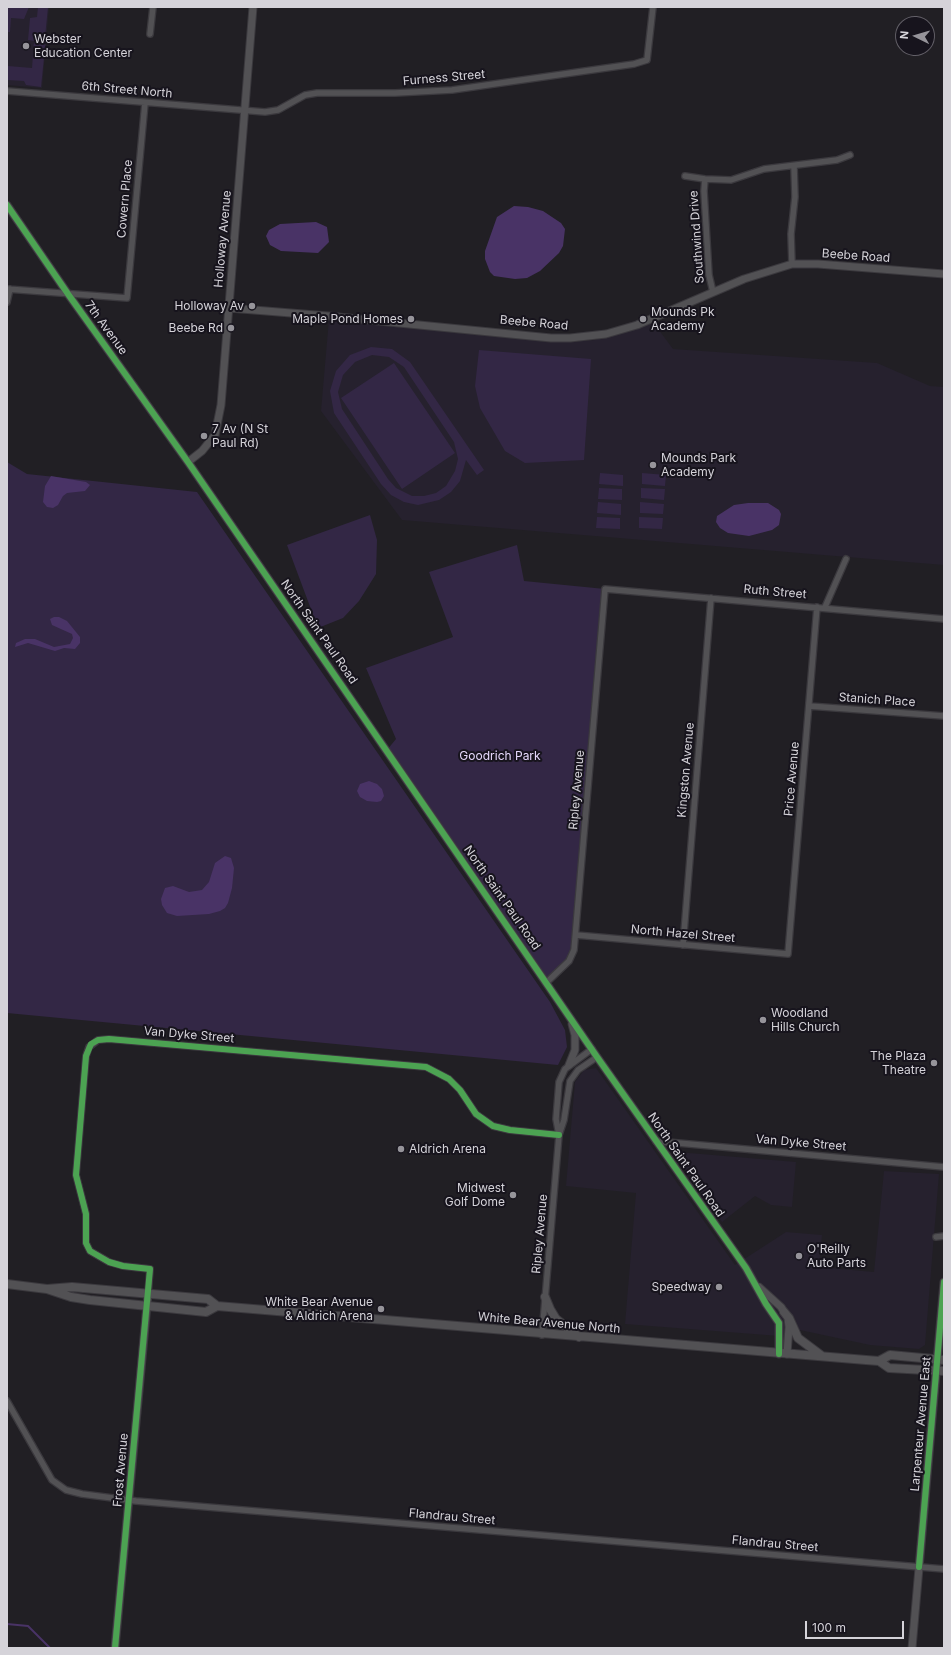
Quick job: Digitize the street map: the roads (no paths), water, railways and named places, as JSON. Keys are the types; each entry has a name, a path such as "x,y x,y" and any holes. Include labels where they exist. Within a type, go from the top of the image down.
{"main road":[{"name":"White Bear Avenue North","path":"7,1284 47,1289 71,1297 146,1306 206,1312 217,1306"},
{"name":"White Bear Avenue North","path":"47,1289 72,1287 208,1299 217,1306 542,1335 879,1361 889,1368 940,1371"},
{"path":"545,1297 550,1310 556,1319 579,1338"},
{"path":"784,1312 789,1318 798,1338 823,1357"},
{"name":"White Bear Avenue North","path":"879,1361 890,1355 941,1359"}],"street":[{"path":"150,34 153,7"},
{"name":"Holloway Avenue","path":"188,462 202,451 215,435 221,405 253,7"},
{"name":"Furness Street","path":"245,111 265,112 278,110 305,95 317,93 395,93 452,90 634,64 647,60 652,7"},
{"name":"6th Street North","path":"7,91 245,111"},
{"name":"Cowern Place","path":"68,294 127,298 145,103"},
{"path":"685,176 705,179 732,180 764,170 837,160 850,155"},
{"path":"792,264 791,234 795,197 794,166"},
{"name":"Southwind Drive","path":"705,179 704,191 709,275 713,292"},
{"name":"7th Avenue","path":"7,205 68,294 188,462"},
{"name":"Beebe Road","path":"229,308 344,317 551,338 570,338 606,334 637,325 761,272 792,264 818,264 944,274"},
{"path":"7,302 9,289 68,294"},
{"name":"North Saint Paul Road","path":"188,462 755,1284 779,1323 783,1354"},
{"path":"825,608 846,559"},
{"name":"Ripley Avenue","path":"547,982 569,961 574,950 605,589"},
{"name":"Ruth Street","path":"605,589 944,619"},
{"name":"Kingston Avenue","path":"682,945 711,598"},
{"name":"Price Avenue","path":"788,954 817,607"},
{"name":"Stanich Place","path":"809,706 944,716"},
{"name":"North Hazel Street","path":"576,935 788,954"},
{"path":"569,1016 575,1035 575,1050 569,1065"},
{"name":"Van Dyke Street","path":"148,1294 150,1269 123,1266 109,1262 90,1251 86,1243 86,1214 76,1175 86,1056 89,1047 98,1040 109,1038 426,1067 449,1079 460,1090 476,1114 493,1126 510,1130 559,1135"},
{"name":"Ripley Avenue","path":"559,1135 556,1120 558,1088 562,1073 569,1065 592,1049"},
{"name":"Ripley Avenue","path":"542,1335 559,1135 564,1120 570,1081 578,1070 597,1057"},
{"name":"Van Dyke Street","path":"656,1141 944,1167"},
{"path":"936,1237 944,1236"},
{"name":"Larpenteur Avenue East","path":"912,1648 940,1371 944,1282"},
{"name":"North Saint Paul Road","path":"755,1284 771,1297 784,1312 789,1324 783,1354"},
{"name":"Frost Avenue","path":"115,1648 148,1294"},
{"name":"Flandrau Street","path":"7,1402 48,1474 59,1486 73,1493 129,1500 944,1569"}],"waterway":[{"path":"7,1624 28,1626 50,1648"}],"place":[{"name":"Webster Education Center","path":"26,46"},
{"name":"Holloway Av","path":"252,306"},
{"name":"Maple Pond Homes","path":"411,319"},
{"name":"Mounds Pk Academy","path":"643,319"},
{"name":"Beebe Rd","path":"231,328"},
{"name":"7 Av (N St Paul Rd)","path":"204,436"},
{"name":"Mounds Park Academy","path":"653,465"},
{"name":"Woodland Hills Church","path":"763,1020"},
{"name":"The Plaza Theatre","path":"934,1063"},
{"name":"Aldrich Arena","path":"401,1149"},
{"name":"Midwest Golf Dome","path":"513,1195"},
{"name":"O'Reilly Auto Parts","path":"799,1256"},
{"name":"Speedway","path":"719,1287"},
{"name":"White Bear Avenue & Aldrich Arena","path":"381,1309"}],"park label":[{"name":"Goodrich Park","path":"500,756"}]}
